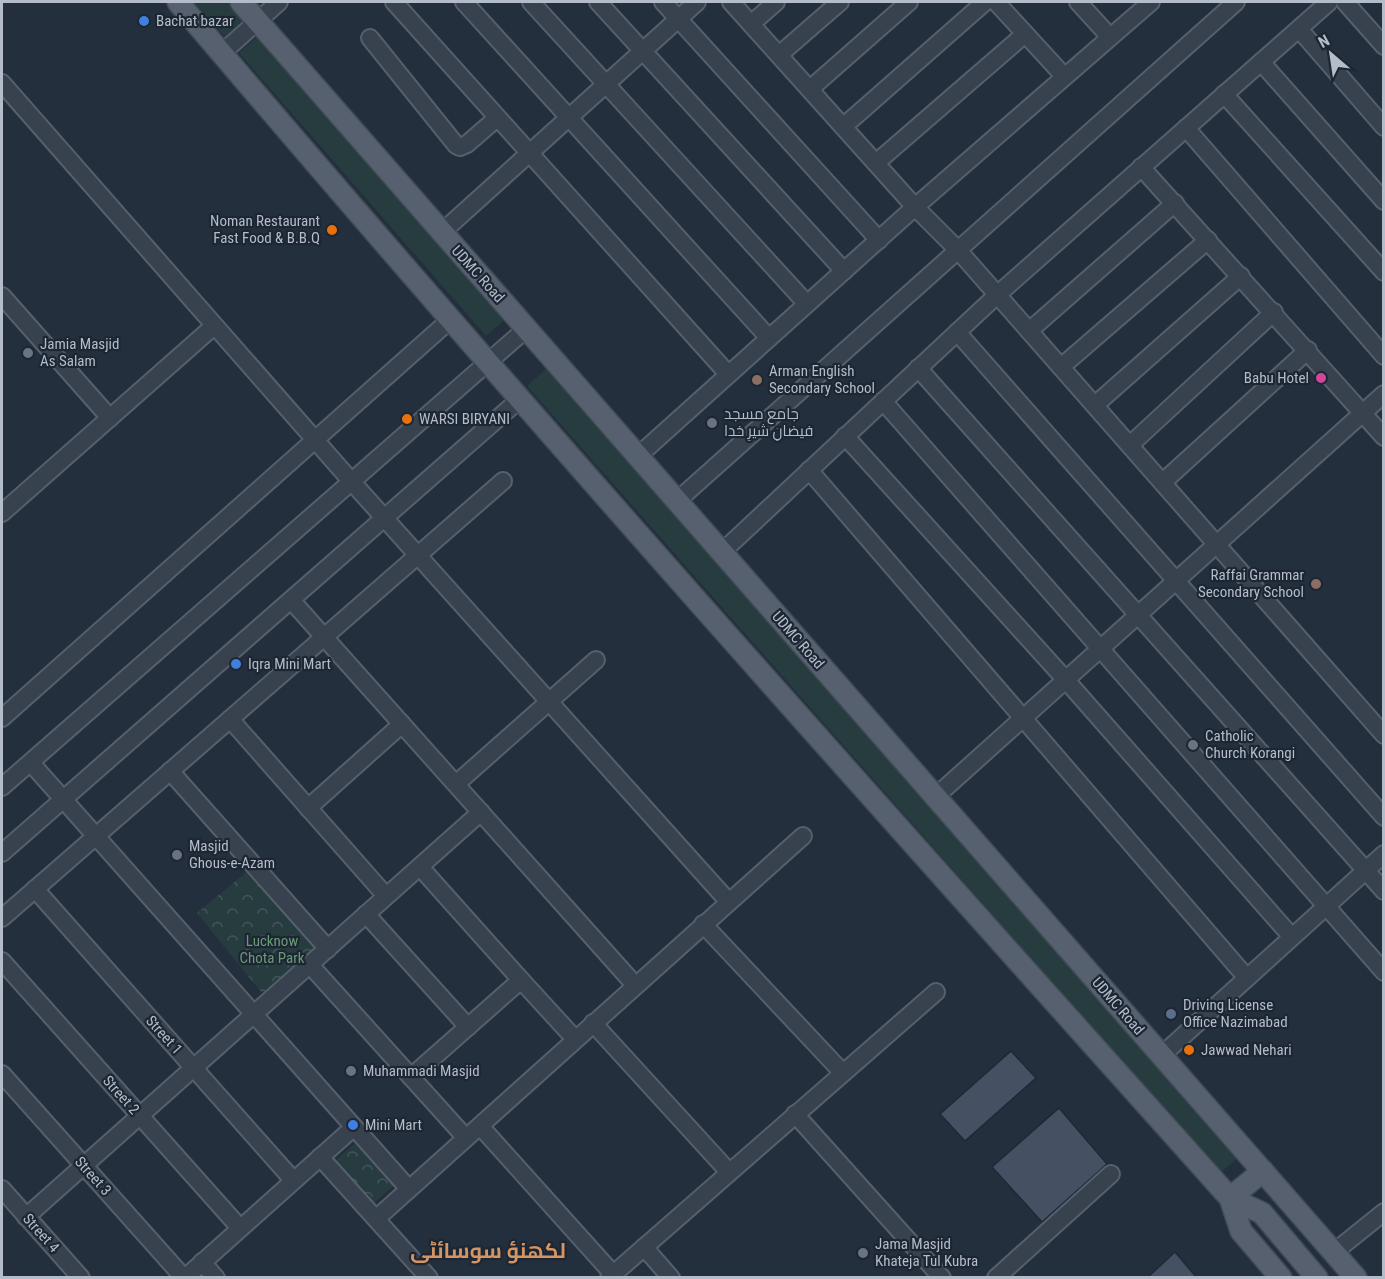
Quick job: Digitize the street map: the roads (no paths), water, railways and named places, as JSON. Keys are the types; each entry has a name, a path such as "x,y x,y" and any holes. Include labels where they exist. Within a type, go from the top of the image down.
{"main road":[{"path":"178,2 520,399 866,792 1230,1198 1262,1213 1317,1278"},
{"name":"UDMC Road","path":"241,2 441,233 678,500 934,798 1356,1278"},
{"path":"1230,1198 1263,1171"},
{"path":"1230,1198 1241,1231 1281,1278"}],"street":[{"path":"222,53 279,2"},
{"path":"394,2 728,374"},
{"path":"464,2 769,338"},
{"path":"531,2 807,304"},
{"path":"598,2 844,271"},
{"path":"663,2 879,240"},
{"path":"441,233 697,2"},
{"path":"731,2 915,207 957,249 1383,735"},
{"path":"751,24 776,2"},
{"path":"779,55 840,2"},
{"path":"810,89 909,2"},
{"path":"844,126 985,2"},
{"path":"996,2 1064,76"},
{"path":"1078,2 1110,37"},
{"path":"678,500 1236,2"},
{"path":"722,552 997,295 1329,2"},
{"path":"1345,2 1383,46"},
{"path":"638,456 915,207 1147,3"},
{"path":"1299,29 1383,127"},
{"path":"877,162 1025,34"},
{"path":"370,38 456,145 460,147 467,144 497,118"},
{"path":"1261,62 1383,201"},
{"path":"2,83 352,482 728,901"},
{"path":"1224,94 1383,272"},
{"path":"1186,128 1383,356"},
{"path":"1141,166 1308,350 1383,438"},
{"path":"1029,331 1174,203"},
{"path":"1061,367 1208,240"},
{"path":"1095,405 1240,276"},
{"path":"2,296 110,418"},
{"path":"1130,445 1274,312"},
{"path":"2,718 451,319"},
{"path":"4,507 214,326"},
{"path":"2,788 526,329"},
{"path":"957,332 1383,817"},
{"path":"1163,482 1308,350"},
{"path":"918,368 1383,891"},
{"path":"934,798 1383,394"},
{"path":"2,854 520,399"},
{"path":"883,402 1101,647 1383,972"},
{"path":"845,436 1065,679 1292,936"},
{"path":"809,470 1248,978"},
{"path":"2,918 503,481"},
{"path":"291,600 635,985"},
{"path":"456,784 596,660"},
{"path":"230,719 386,896"},
{"path":"308,808 402,724"},
{"path":"31,763 409,1189"},
{"path":"170,771 328,949"},
{"path":"26,1217 481,812"},
{"path":"377,1218 802,836"},
{"path":"1162,1055 1383,854"},
{"path":"420,867 575,1039"},
{"name":"Street 1","path":"34,889 294,1180"},
{"path":"366,914 468,1027"},
{"path":"703,924 842,1072"},
{"name":"Street 2","path":"2,961 240,1228"},
{"path":"310,964 466,1138"},
{"path":"411,1077 521,980"},
{"path":"480,1126 611,1276 936,992"},
{"path":"593,1023 729,1172"},
{"name":"Street 3","path":"2,1074 185,1278"},
{"path":"795,1114 942,1278"},
{"path":"185,1278 353,1128"},
{"path":"320,1157 429,1278"},
{"path":"996,1278 1111,1174"},
{"name":"Street 4","path":"2,1189 81,1278"},
{"path":"1333,1253 1383,1212"},
{"path":"644,1247 671,1278"},
{"path":"202,1262 216,1278"}],"place":[{"name":"Bachat bazar","path":"144,21"},
{"name":"Noman Restaurant Fast Food & B.B.Q","path":"332,230"},
{"name":"Jamia Masjid As Salam","path":"28,353"},
{"name":"Babu Hotel","path":"1321,378"},
{"name":"Arman English Secondary School","path":"757,380"},
{"name":"WARSI BIRYANI","path":"407,419"},
{"name":"جامع مسجد فیضانِ شیرِ خدا","path":"712,423"},
{"name":"Raffai Grammar Secondary School","path":"1316,584"},
{"name":"Iqra Mini Mart","path":"236,664"},
{"name":"Catholic Church Korangi","path":"1193,745"},
{"name":"Masjid Ghous-e-Azam","path":"177,855"},
{"name":"Driving License Office Nazimabad","path":"1171,1014"},
{"name":"Jawwad Nehari","path":"1189,1050"},
{"name":"Muhammadi Masjid","path":"351,1071"},
{"name":"Mini Mart","path":"353,1125"},
{"name":"Jama Masjid Khateja Tul Kubra","path":"863,1253"}],"district":[{"name":"لکھنؤ سوسائٹی","path":"488,1251"}],"park label":[{"name":"Lucknow Chota Park","path":"272,950"}]}
